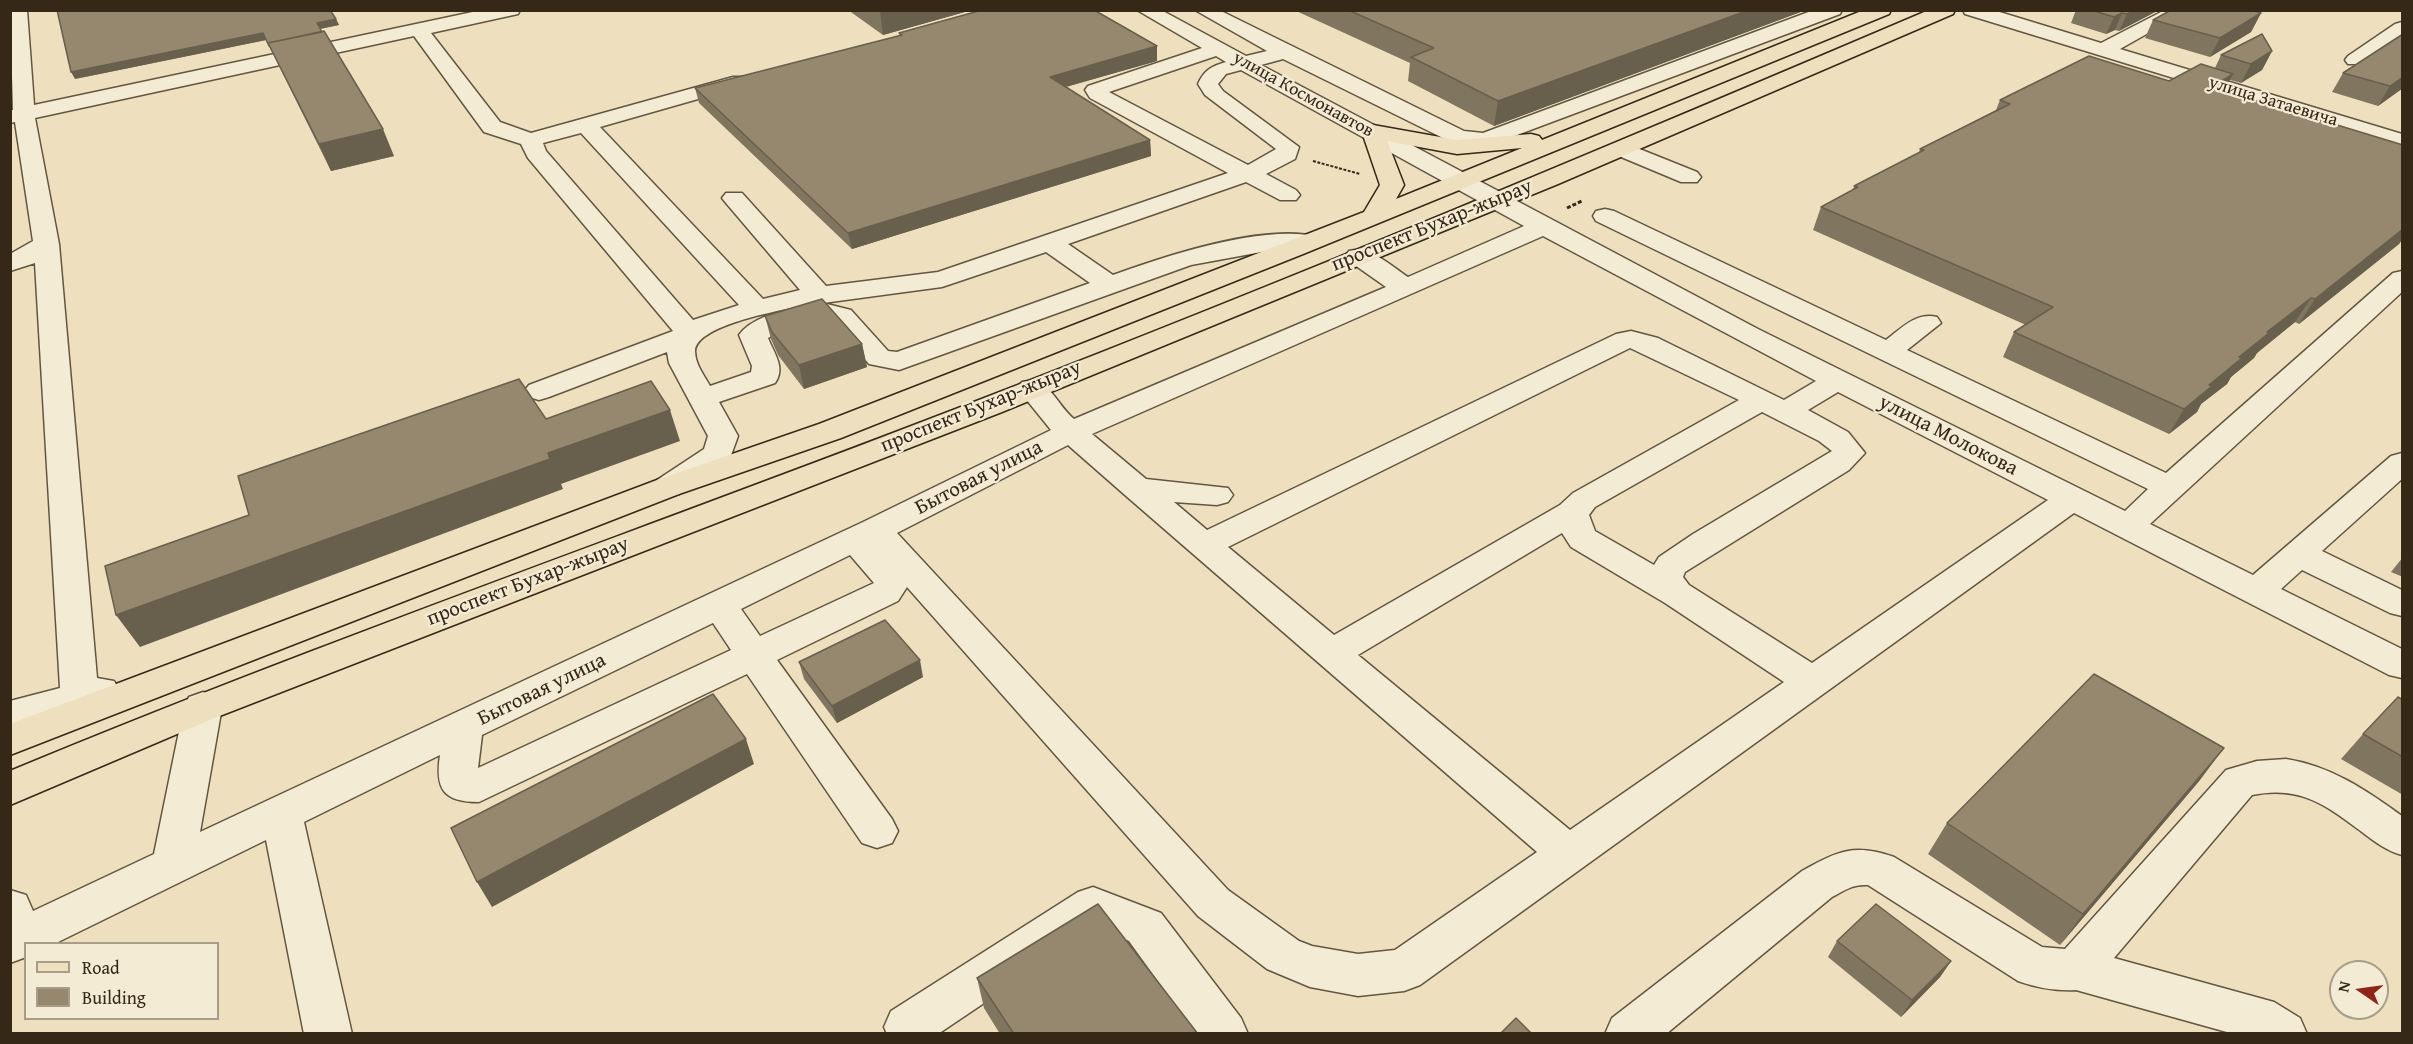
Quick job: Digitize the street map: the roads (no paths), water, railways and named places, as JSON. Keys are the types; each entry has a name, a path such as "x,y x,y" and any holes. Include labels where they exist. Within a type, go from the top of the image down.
{"main road":[{"name":"проспект Бухар-жырау","path":"10,740 253,649 668,487 830,431 1310,242 1882,10"},
{"name":"проспект Бухар-жырау","path":"10,789 203,707 992,406 1495,201 1946,10"},
{"path":"1374,216 1392,185 1373,132 1457,147 1568,137"},
{"path":"668,487 686,521"}],"street":[{"path":"18,10 17,116 46,244 80,697"},
{"path":"17,116 401,28 511,10"},
{"name":"улица Космонавтов","path":"1146,10 1373,132 1495,201"},
{"path":"1204,10 1459,137 1485,140 1833,10"},
{"name":"улица Затаевича","path":"1972,10 2402,140"},
{"path":"2103,50 2180,10"},
{"path":"401,28 492,127 530,140 758,76"},
{"path":"2355,60 2403,28"},
{"path":"1220,49 1095,90 1097,94 1288,195"},
{"path":"539,392 690,334 725,317 819,295 942,279 1250,173 1287,154 1288,147 1215,94 1208,84 1211,77 1219,70 1285,52"},
{"path":"586,125 654,201 757,309"},
{"path":"530,140 536,153 690,334"},
{"path":"1622,148 1689,177"},
{"path":"735,198 819,295"},
{"name":"улица Молокова","path":"1495,201 1839,381 2403,665"},
{"path":"1605,216 2169,487"},
{"name":"Бытовая улица","path":"14,930 173,866 865,535 1114,411 1406,288 1543,227"},
{"path":"702,398 765,377 766,366 753,335 764,327 788,318 828,311 839,314 879,358 899,361 1185,258 1267,243 1310,242"},
{"path":"1050,243 1110,285"},
{"path":"10,263 27,257 46,244"},
{"path":"1358,256 1406,288"},
{"path":"2128,527 2169,487 2396,294"},
{"path":"1887,352 1926,323"},
{"path":"668,487 718,454 723,436 683,363 681,349 690,334"},
{"path":"1204,545 1616,342 1631,339 1648,344 1834,436 1846,446 1849,453 1671,565 1665,578 1677,594"},
{"path":"1796,417 1792,409 1800,401 1839,381"},
{"path":"1032,388 1056,419 1569,854"},
{"path":"1332,653 1572,513 1584,500 1761,400"},
{"path":"2255,592 2403,463"},
{"path":"1136,488 1217,495"},
{"path":"865,535 1213,903 1283,955 1310,966 1358,975 1404,970 2072,499"},
{"path":"1572,513 1575,527 1583,539 1677,594 1812,682"},
{"path":"463,728 457,778 464,786 478,786 754,655 891,588 893,582 865,535"},
{"path":"2299,554 2403,604"},
{"path":"719,605 877,831"},
{"path":"10,716 253,649"},
{"path":"173,866 203,707"},
{"path":"2076,969 2240,781 2266,775 2287,775 2306,779 2403,838"},
{"path":"282,814 328,1034"},
{"path":"1629,1034 1817,884 1847,867 1863,865 1880,870 2034,966 2057,970 2076,969 2257,1018 2283,1034"},
{"path":"906,1032 1093,906 1145,927 1224,1034"}]}
